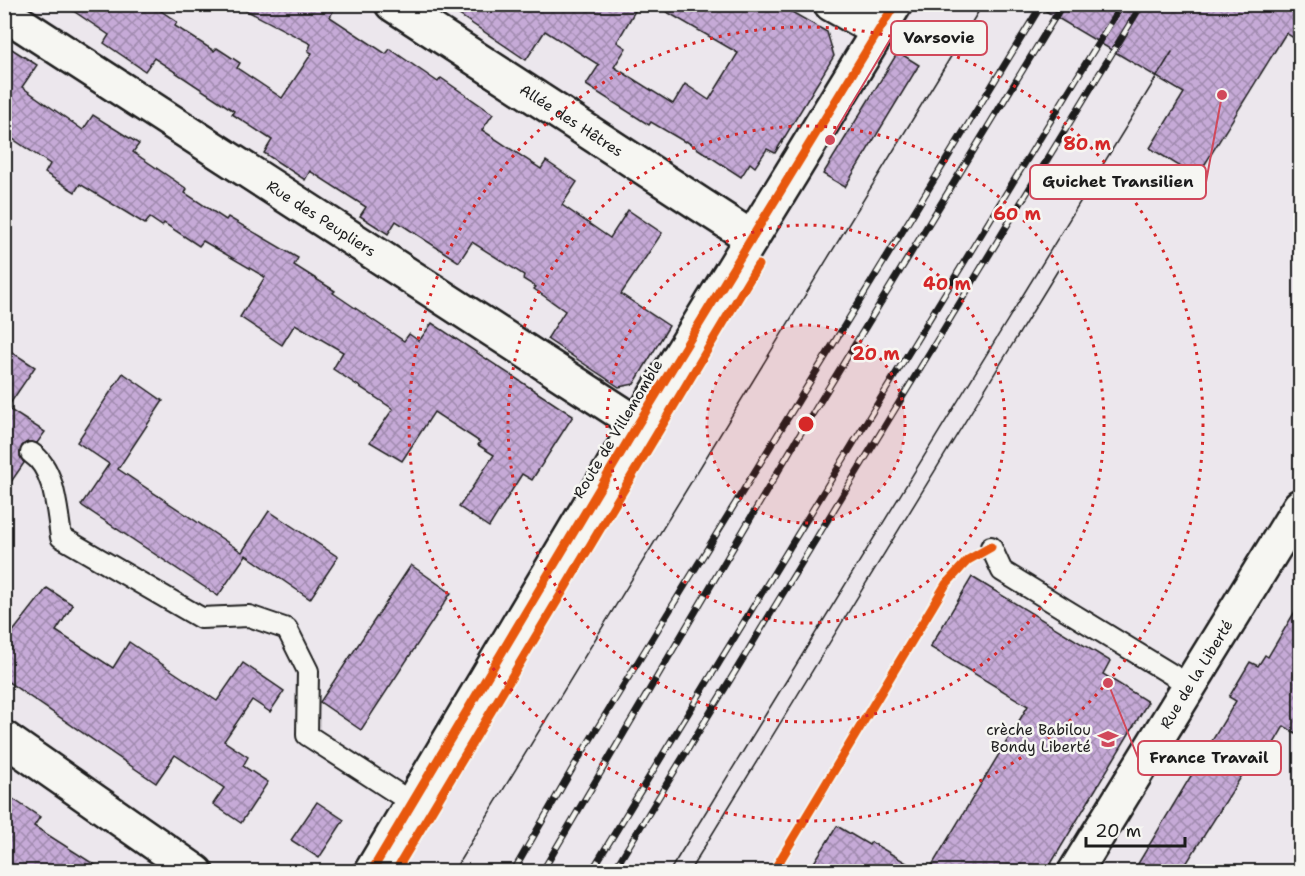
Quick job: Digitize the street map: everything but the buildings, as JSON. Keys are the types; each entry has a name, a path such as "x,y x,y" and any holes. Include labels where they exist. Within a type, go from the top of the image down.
{"street":[{"name":"Allée des Hêtres","path":"392,4 752,238"},
{"path":"831,4 887,18"},
{"name":"Rue des Peupliers","path":"4,14 638,424"},
{"name":"Route de Villemomble","path":"370,872 638,424 887,18"},
{"name":"Rue de la Liberté","path":"1075,872 1300,506"},
{"path":"4,738 196,872"}],"lane":[{"path":"31,453 41,459 55,494 61,537 201,618 249,616 287,629 308,671 307,735 412,803"},
{"path":"991,547 1002,571 1189,685"}],"tram line":[{"path":"453,872 983,4"},
{"path":"669,872 1172,52"},
{"path":"689,872 1058,270"}],"railway":[{"path":"513,872 574,766 1042,4"},
{"path":"542,872 796,441 1063,4"},
{"path":"591,872 1122,4"},
{"path":"613,872 1142,4"}],"cycle path":[{"path":"371,872 638,424 895,4"},
{"path":"395,872 758,265"},
{"path":"773,872 946,584 968,560 991,547"}],"place":[{"name":"Guichet Transilien","path":"1222,95"},
{"name":"Varsovie","path":"830,140"},
{"name":"France Travail","path":"1108,683"},
{"name":"crèche Babilou Bondy Liberté","path":"1108,739"}]}
